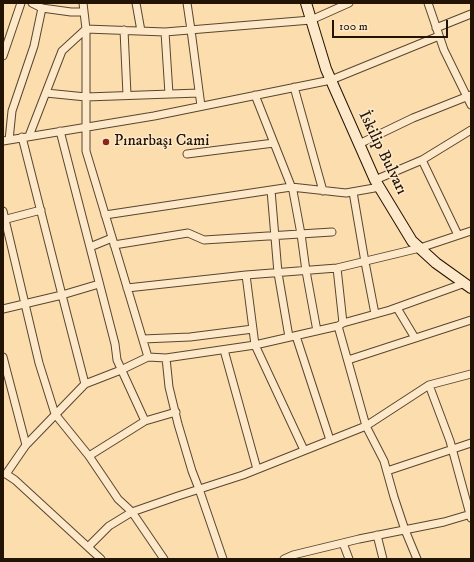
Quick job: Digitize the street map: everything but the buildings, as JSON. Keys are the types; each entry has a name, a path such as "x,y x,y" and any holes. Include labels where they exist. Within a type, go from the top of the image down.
{"main road":[{"name":"İskilip Bulvarı","path":"306,3 326,69 377,183 412,241 436,263 468,285"}],"street":[{"path":"3,56 21,3"},
{"path":"32,3 42,8 71,12 84,12"},
{"path":"83,3 86,29 86,152 148,357"},
{"path":"136,3 141,31"},
{"path":"187,3 201,106"},
{"path":"85,384 41,210 26,137 46,93 62,51 86,29 165,32 311,20 349,3"},
{"path":"428,3 444,50 469,96 471,105"},
{"path":"42,8 34,46 12,111 6,140 154,116 331,80 439,36"},
{"path":"436,28 471,14"},
{"path":"124,30 127,95"},
{"path":"165,32 169,94"},
{"path":"294,87 323,191"},
{"path":"46,93 86,97 199,93"},
{"path":"255,95 291,187 301,234 317,331"},
{"path":"359,144 413,118 469,96"},
{"path":"105,215 291,187 346,193 353,192 377,183 422,160 471,130"},
{"path":"60,131 118,360 121,370 145,421"},
{"path":"187,154 274,143"},
{"path":"422,160 458,235"},
{"path":"271,190 278,273 293,337 330,440"},
{"path":"353,192 375,314"},
{"path":"4,220 41,210"},
{"path":"3,211 39,363 55,414 89,456 118,499 132,512 164,559"},
{"path":"127,288 246,275 337,268 420,248 471,231"},
{"path":"90,247 113,242 188,233 204,240 332,232"},
{"path":"337,268 340,325 366,426 384,461 405,530 417,559"},
{"path":"246,275 255,345 304,450"},
{"path":"3,309 62,295 99,284"},
{"path":"101,559 15,480 4,474 26,444 85,384 121,370 148,357 166,358 224,350 293,337 340,325 468,285"},
{"path":"397,308 415,338"},
{"path":"348,360 471,320"},
{"path":"143,339 190,337 253,329"},
{"path":"224,350 257,469"},
{"path":"3,357 26,444"},
{"path":"166,358 169,387 192,471 223,559"},
{"path":"88,547 109,526 132,512 243,475 366,426 429,385 471,374"},
{"path":"284,559 293,555 377,535 444,522 471,515 450,441 429,385"},
{"path":"89,456 145,421 176,412"},
{"path":"387,471 471,443"},
{"path":"377,535 382,559"},
{"path":"343,543 349,559"}],"place":[{"name":"Pınarbaşı Cami","path":"106,142"}]}
